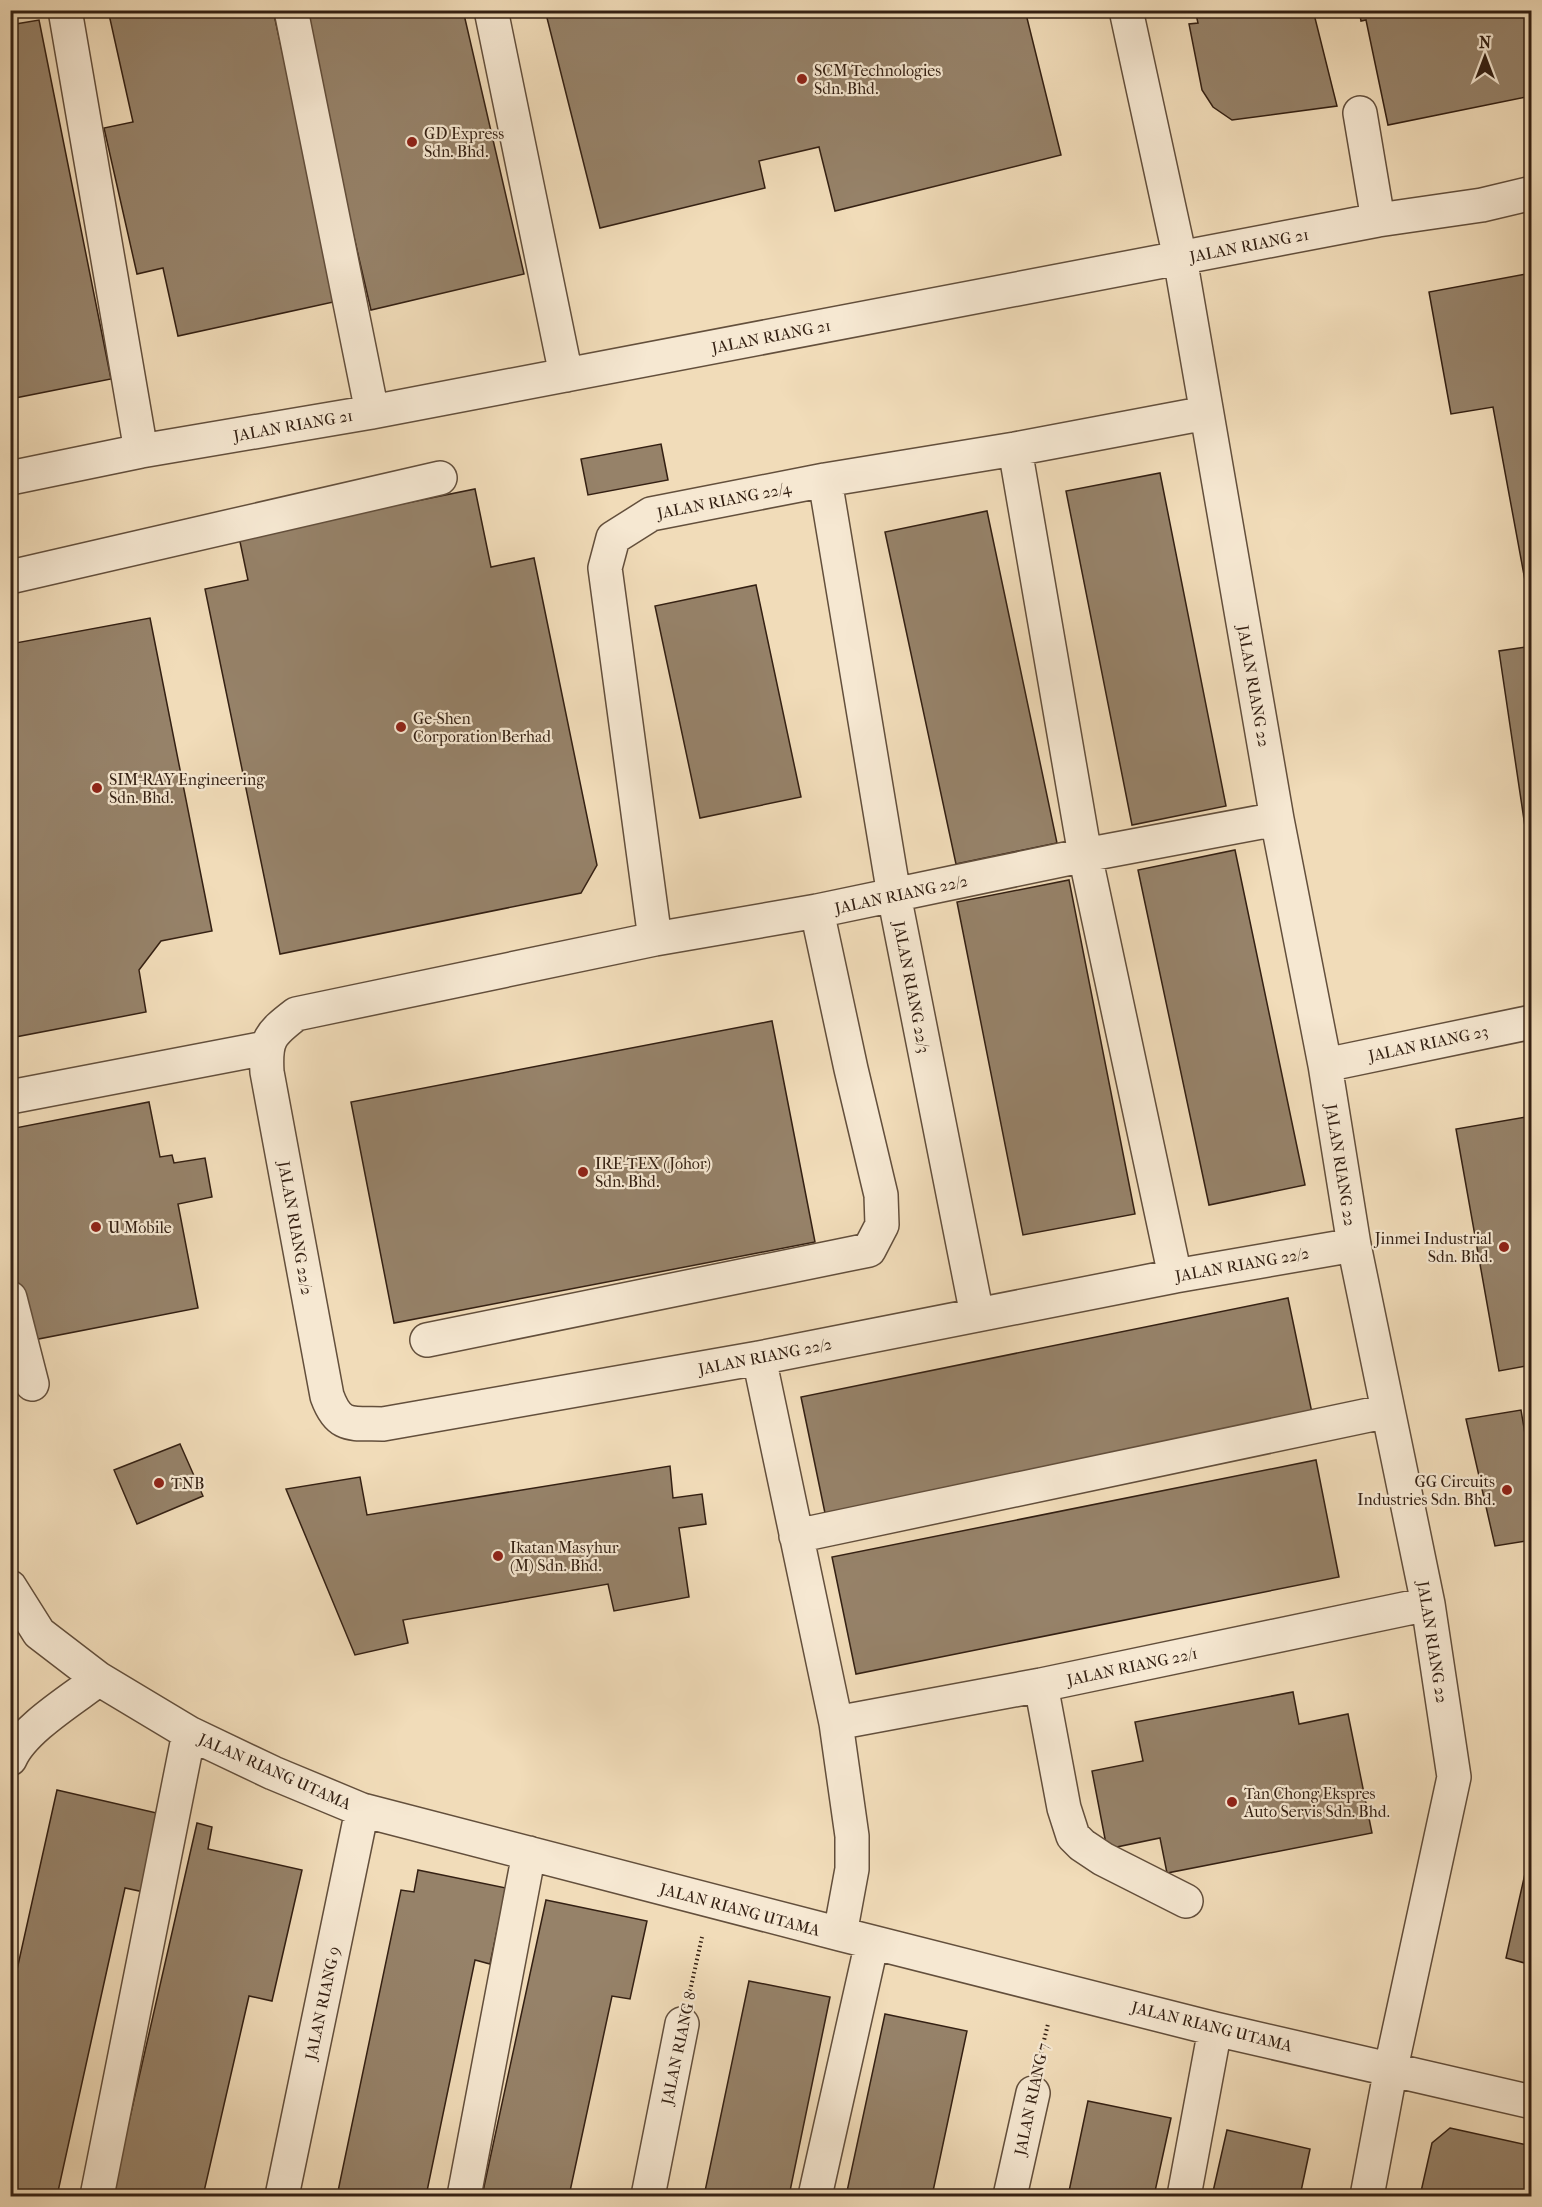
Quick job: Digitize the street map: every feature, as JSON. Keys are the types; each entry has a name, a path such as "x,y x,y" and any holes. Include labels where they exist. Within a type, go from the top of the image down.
{"street":[{"path":"65,10 141,451"},
{"path":"291,10 372,412"},
{"path":"491,10 566,375"},
{"name":"JALAN RIANG 22","path":"1126,10 1180,258 1277,819 1325,1065 1354,1245 1428,1604 1454,1777 1366,2196"},
{"path":"1360,113 1378,220"},
{"name":"JALAN RIANG 21","path":"10,478 141,451 372,412 1378,220 1482,205 1532,193"},
{"name":"JALAN RIANG 22/4","path":"655,939 605,568 613,538 651,514 825,480 1015,449 1206,413"},
{"path":"1015,449 1085,855 1175,1276"},
{"path":"10,577 440,478"},
{"name":"JALAN RIANG 22/3","path":"825,480 894,895 977,1315"},
{"name":"JALAN RIANG 22/2","path":"1277,819 1085,855 817,911 655,939 296,1014 276,1029 266,1048 267,1072 327,1396 332,1411 348,1423 383,1424 759,1358 1175,1276 1354,1245"},
{"path":"427,1340 869,1250 882,1225 881,1195 817,911"},
{"name":"JALAN RIANG 23","path":"1325,1065 1532,1022"},
{"path":"10,1096 266,1048"},
{"path":"10,1298 32,1384"},
{"path":"759,1358 836,1723 852,1836 852,1869 840,1934"},
{"path":"796,1536 1388,1411"},
{"name":"JALAN RIANG UTAMA","path":"10,1587 39,1633 99,1679 189,1733 273,1773 362,1810 1215,2029 1532,2102"},
{"name":"JALAN RIANG 22/1","path":"836,1723 1041,1685 1428,1604"},
{"path":"10,1759 30,1732 99,1679"},
{"path":"1041,1685 1064,1808 1073,1836 1103,1859 1186,1901"},
{"path":"96,2196 189,1733"},
{"name":"JALAN RIANG 9","path":"282,2196 362,1810"},
{"path":"464,2196 529,1853"},
{"path":"815,2196 872,1942"},
{"name":"JALAN RIANG 8","path":"648,2196 682,2024"},
{"path":"1185,2196 1215,2029"},
{"name":"JALAN RIANG 7","path":"1010,2196 1033,2094"}],"path":[{"name":"JALAN RIANG 8","path":"682,2024 710,1901"},
{"name":"JALAN RIANG 7","path":"1033,2094 1050,2012"}],"building":[{"path":"108,10 273,10 338,301 178,336 163,268 137,274 104,128 133,122"},
{"name":"GD Express Sdn. Bhd.","path":"301,10 463,10 524,274 371,310"},
{"name":"SCM Technologies Sdn. Bhd.","path":"545,10 1025,10 1061,155 835,211 819,147 759,161 765,188 600,228"},
{"path":"1195,10 1313,10 1337,106 1232,120 1213,107 1202,90 1189,24 1198,23"},
{"path":"1359,10 1527,10 1532,30 1532,66 1525,68 1531,96 1388,125 1366,20 1361,21"},
{"path":"39,20 111,379 10,399 10,25"},
{"path":"1532,273 1532,585 1526,586 1493,407 1451,414 1429,292"},
{"path":"661,444 668,480 588,495 581,459"},
{"path":"1160,473 1226,806 1132,825 1066,491"},
{"name":"Ge-Shen Corporation Berhad","path":"475,489 491,567 534,558 597,865 581,893 280,954 205,589 248,580 239,537"},
{"path":"987,511 1057,843 956,864 885,532"},
{"path":"756,585 801,797 700,818 655,606"},
{"name":"SIM-RAY Engineering Sdn. Bhd.","path":"150,618 212,931 161,941 139,970 146,1012 10,1038 10,644"},
{"path":"1532,646 1532,874 1499,651"},
{"path":"1235,850 1305,1185 1209,1205 1138,870"},
{"path":"1069,880 1135,1214 1023,1235 957,902"},
{"name":"IRE-TEX (Johor) Sdn. Bhd.","path":"772,1021 815,1242 394,1323 351,1102"},
{"name":"U Mobile","path":"149,1102 160,1157 172,1155 174,1163 205,1158 212,1197 178,1204 198,1308 28,1341 10,1250 10,1129"},
{"name":"Jinmei Industrial Sdn. Bhd.","path":"1532,1116 1532,1365 1499,1371 1456,1129"},
{"path":"1288,1298 1312,1413 825,1513 801,1397"},
{"name":"GG Circuits Industries Sdn. Bhd.","path":"1521,1410 1526,1440 1532,1439 1532,1540 1495,1546 1466,1419"},
{"name":"TNB","path":"180,1444 203,1496 137,1524 114,1470"},
{"path":"1316,1460 1339,1577 856,1674 832,1557"},
{"name":"Ikatan Masyhur (M) Sdn. Bhd.","path":"670,1466 673,1498 702,1494 706,1524 679,1528 689,1597 614,1611 608,1584 403,1620 408,1643 355,1655 286,1489 360,1477 367,1515"},
{"name":"Tan Chong Ekspres Auto Servis Sdn. Bhd.","path":"1293,1692 1299,1724 1348,1714 1372,1833 1167,1873 1160,1838 1107,1849 1092,1771 1143,1761 1135,1722"},
{"path":"57,1790 161,1814 144,1892 125,1888 57,2196 10,2196 10,2001"},
{"path":"197,1823 212,1827 208,1849 302,1870 272,2001 249,1996 203,2196 112,2196"},
{"path":"1532,1847 1532,1965 1506,1958"},
{"path":"418,1870 506,1888 490,1964 475,1960 426,2196 337,2196 401,1890 414,1892"},
{"path":"546,1900 647,1921 630,1999 612,1996 569,2196 482,2196"},
{"path":"749,1981 830,1997 789,2196 704,2196"},
{"path":"885,2014 967,2031 932,2196 846,2196"},
{"path":"1088,2101 1171,2118 1154,2196 1068,2196"},
{"path":"1450,2128 1532,2146 1532,2196 1420,2196 1432,2143"},
{"path":"1227,2130 1310,2149 1300,2196 1212,2196"}],"place":[{"name":"SCM Technologies Sdn. Bhd.","path":"802,79"},
{"name":"GD Express Sdn. Bhd.","path":"412,142"},
{"name":"Ge-Shen Corporation Berhad","path":"401,727"},
{"name":"SIM-RAY Engineering Sdn. Bhd.","path":"97,788"},
{"name":"IRE-TEX (Johor) Sdn. Bhd.","path":"583,1172"},
{"name":"U Mobile","path":"96,1227"},
{"name":"Jinmei Industrial Sdn. Bhd.","path":"1504,1247"},
{"name":"TNB","path":"159,1483"},
{"name":"GG Circuits Industries Sdn. Bhd.","path":"1507,1490"},
{"name":"Ikatan Masyhur (M) Sdn. Bhd.","path":"498,1556"},
{"name":"Tan Chong Ekspres Auto Servis Sdn. Bhd.","path":"1232,1802"}]}
